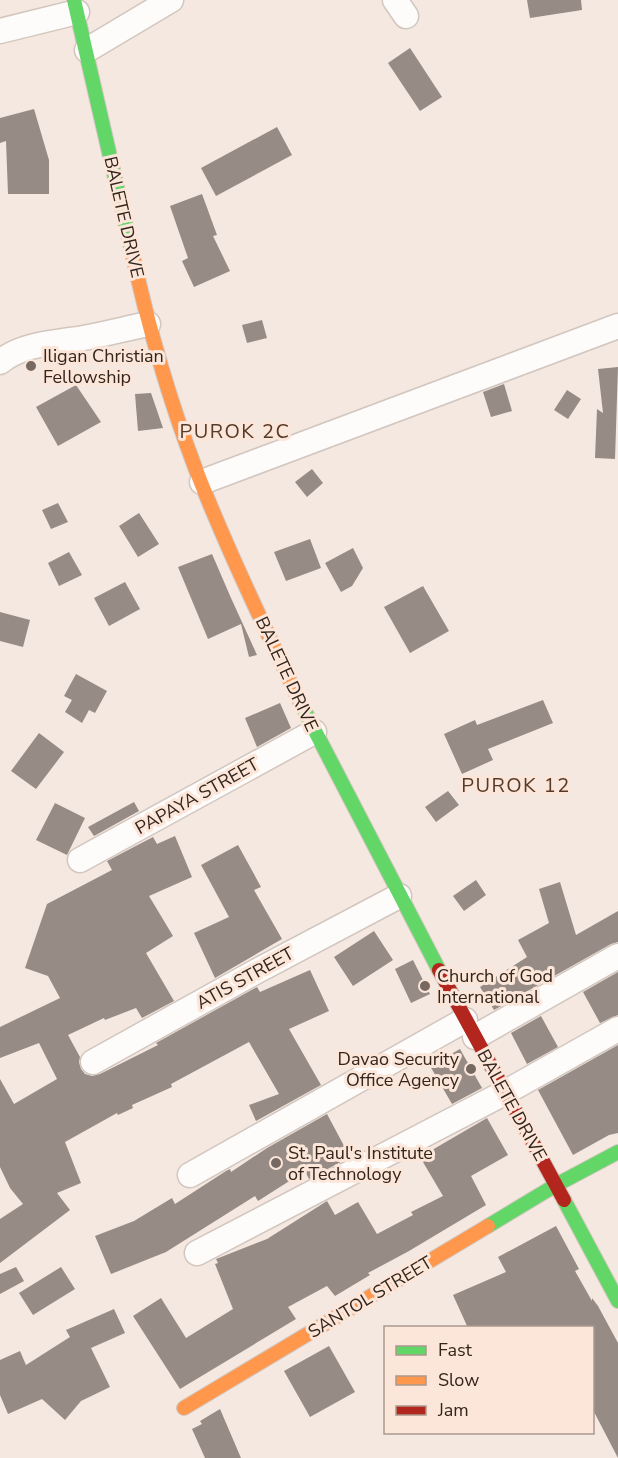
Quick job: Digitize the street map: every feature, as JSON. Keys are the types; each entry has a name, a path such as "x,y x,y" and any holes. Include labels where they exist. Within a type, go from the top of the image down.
{"street":[{"path":"87,50 171,0"},
{"path":"0,31 75,6"},
{"name":"BALETE DRIVE","path":"75,6 87,50 148,324 202,482 248,591 314,732 399,896 618,1301"},
{"path":"0,362 9,355 34,347 88,338 148,324"},
{"path":"202,482 618,326"},
{"name":"PAPAYA STREET","path":"80,860 314,732"},
{"name":"ATIS STREET","path":"93,1062 399,896"},
{"path":"190,1175 470,1028 618,956"},
{"path":"197,1253 506,1092 618,1029"},
{"name":"SANTOL STREET","path":"184,1408 556,1185 618,1152"}],"building":[{"path":"527,0 581,0 582,10 530,18"},
{"path":"410,48 442,97 420,111 388,63"},
{"path":"34,109 49,160 49,194 8,194 6,141 0,143 0,118"},
{"path":"277,127 292,155 216,196 201,168"},
{"path":"202,194 217,235 213,236 230,271 194,287 182,261 188,258 170,206"},
{"path":"262,320 267,338 247,343 242,325"},
{"path":"618,367 615,459 595,458 597,409 603,413 598,369"},
{"path":"504,384 512,411 491,417 483,392"},
{"path":"76,385 101,422 58,446 36,407"},
{"path":"567,390 581,399 568,419 554,410"},
{"path":"151,393 163,428 138,431 135,394"},
{"path":"312,469 323,483 307,497 295,482"},
{"path":"58,503 68,522 51,529 42,510"},
{"path":"139,513 159,544 138,557 119,526"},
{"path":"310,539 321,568 286,581 274,552"},
{"path":"353,548 363,568 352,586 341,592 325,563"},
{"path":"69,552 82,575 59,586 48,563"},
{"path":"212,554 257,655 249,657 241,624 208,639 178,567"},
{"path":"125,582 140,609 109,626 94,598"},
{"path":"423,586 449,631 410,653 384,607"},
{"path":"0,612 30,620 23,647 0,641"},
{"path":"76,674 107,691 95,713 89,710 82,723 65,712 72,700 64,696"},
{"path":"543,700 553,723 488,749 493,760 462,774 444,734 475,720 477,725"},
{"path":"280,703 291,728 257,747 245,718"},
{"path":"39,733 64,752 36,789 11,771"},
{"path":"448,791 459,805 436,822 425,807"},
{"path":"134,802 139,811 94,836 88,827"},
{"path":"55,803 85,818 67,855 36,840"},
{"path":"175,836 192,877 149,896 173,936 146,953 174,1001 142,1018 136,1008 105,1020 104,1018 68,1035 80,1057 81,1069 85,1074 92,1076 100,1074 158,1045 156,1043 257,987 260,992 310,970 329,1011 289,1029 321,1085 256,1121 249,1105 279,1094 249,1042 171,1084 172,1087 132,1105 133,1108 118,1115 117,1113 65,1142 81,1183 57,1193 70,1210 0,1263 0,1219 23,1204 10,1188 0,1167 0,1079 14,1104 57,1079 39,1043 0,1058 0,1027 60,998 48,976 25,968 47,904 112,870 107,861 153,837 157,844"},
{"path":"238,845 261,887 254,890 282,939 215,978 194,933 229,917 201,865"},
{"path":"476,880 486,895 464,911 453,896"},
{"path":"560,882 576,935 618,911 618,942 494,1010 480,987 527,957 518,940 549,923 539,889"},
{"path":"374,931 393,960 353,986 334,957"},
{"path":"413,960 430,994 411,1003 395,969"},
{"path":"618,972 618,1015 600,1023 583,992"},
{"path":"541,1016 558,1047 527,1064 511,1033"},
{"path":"618,1045 618,1133 609,1135 573,1155 538,1090"},
{"path":"460,1049 482,1088 452,1104 430,1066"},
{"path":"327,1114 350,1157 309,1179 305,1171 258,1201 255,1196 166,1252 111,1274 95,1236 134,1221 172,1198 175,1204 226,1171 230,1169 231,1172 267,1148"},
{"path":"487,1118 508,1155 471,1176 486,1205 368,1273 370,1275 335,1296 327,1286 288,1307 296,1319 180,1389 133,1316 161,1298 186,1338 233,1309 215,1264 218,1263 216,1259 267,1239 327,1201 335,1215 358,1202 377,1234 413,1215 411,1212 443,1196 420,1157"},
{"path":"556,1226 579,1269 575,1271 592,1301 592,1298 598,1306 618,1343 618,1458 594,1412 594,1326 467,1326 453,1295 506,1272 498,1257"},
{"path":"16,1267 24,1281 0,1294 0,1274"},
{"path":"61,1267 75,1289 33,1315 19,1293"},
{"path":"114,1309 125,1333 91,1348 110,1387 81,1401 65,1420 42,1399 8,1414 0,1395 0,1360 20,1351 26,1365 70,1337 66,1330"},
{"path":"329,1346 355,1392 310,1417 284,1371"},
{"path":"220,1409 241,1458 205,1458 192,1429 202,1424 200,1421"}],"traffic: fast":[{"path":"74,0 132,252"},
{"path":"300,702 439,970"},
{"path":"488,1226 556,1185 618,1152"},
{"path":"564,1200 618,1301"}],"traffic: slow":[{"path":"132,252 160,362 196,470 233,558 300,702"},
{"path":"184,1408 488,1226"}],"traffic: jam":[{"path":"439,970 564,1200"}],"place":[{"name":"Iligan Christian Fellowship","path":"31,366"},
{"name":"Church of God International","path":"425,986"},
{"name":"Davao Security Office Agency","path":"471,1069"},
{"name":"St. Paul's Institute of Technology","path":"276,1163"}],"district":[{"name":"PUROK 2C","path":"235,431"},
{"name":"PUROK 12","path":"516,785"}]}
